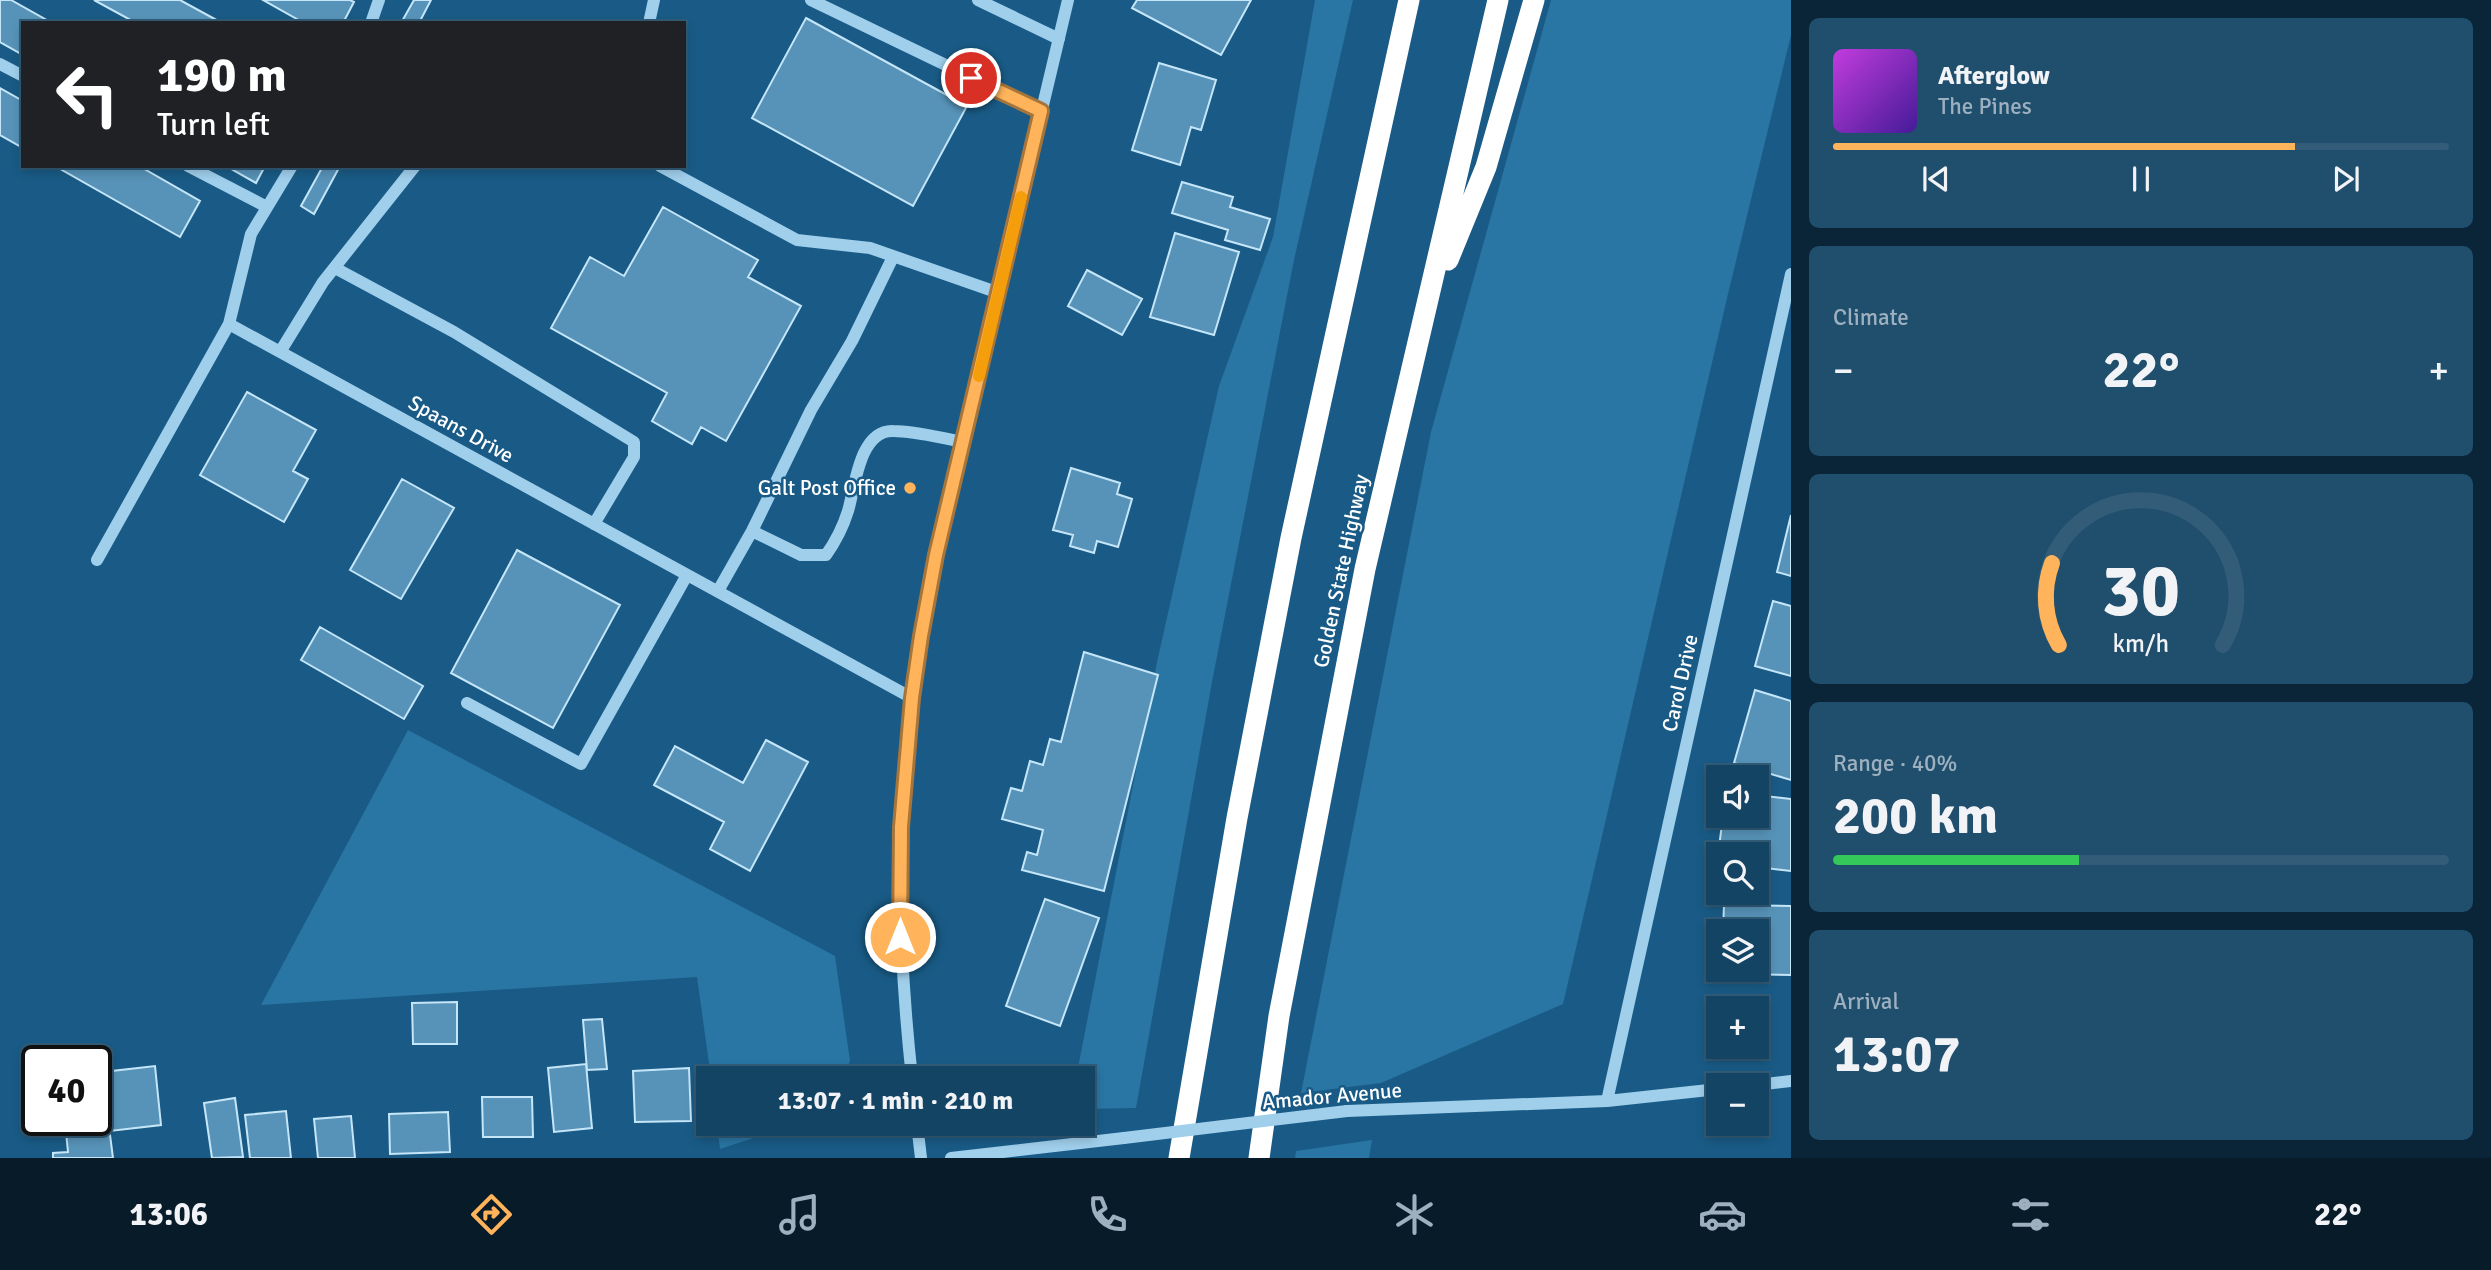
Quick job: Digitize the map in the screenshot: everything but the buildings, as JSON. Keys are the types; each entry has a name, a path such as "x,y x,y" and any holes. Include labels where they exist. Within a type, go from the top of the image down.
{"highway":[{"path":"1396,55 1403,0"},
{"path":"1179,1158 1237,818 1286,564 1409,0"},
{"name":"Golden State Highway","path":"1259,1158 1279,1016 1368,556 1498,0"},
{"path":"1427,311 1486,167 1534,0"}],"street":[{"path":"372,21 379,0"},
{"path":"649,21 654,0"},
{"path":"811,0 1041,111"},
{"path":"978,0 1059,39"},
{"path":"911,1066 900,937 901,827 912,698 921,636 936,555 1068,0"},
{"path":"0,64 21,75"},
{"path":"192,168 267,207"},
{"path":"97,560 229,324 251,234 291,168"},
{"path":"280,352 323,282 413,168"},
{"path":"664,168 797,240 870,248 999,293"},
{"path":"718,591 752,531 811,410 852,341 893,257"},
{"path":"335,268 454,332 634,442 634,457 594,524"},
{"name":"Carol Drive","path":"1607,1101 1785,329 1791,274"},
{"name":"Spaans Drive","path":"229,324 912,698"},
{"path":"752,531 801,555 826,555 840,531 858,466 873,439 890,430 963,442"},
{"path":"467,703 582,764 687,575"},
{"path":"1769,1084 1791,1082"},
{"name":"Amador Avenue","path":"951,1158 1347,1111 1607,1101 1706,1090"},
{"path":"918,1136 921,1158"}],"shaded area":[{"path":"1315,0 1353,0 1294,260 1212,682 1136,1108 1095,1109 1095,1066 1078,1066 1157,662 1219,386 1273,237"},
{"path":"1551,0 1791,0 1791,35 1563,1004 1381,1083 1301,1093 1431,432"},
{"path":"408,730 835,956 850,1061 848,1066 709,1066 697,977 261,1005"},
{"path":"718,1136 760,1136 720,1149"},
{"path":"1372,1140 1369,1158 1295,1158 1296,1151"}],"slow traffic":[{"path":"979,376 1021,197"}],"place":[{"name":"Galt Post Office","path":"910,488"}],"route":[{"path":"900,937 901,827 912,698 921,636 936,555 1041,111 971,78"}]}
